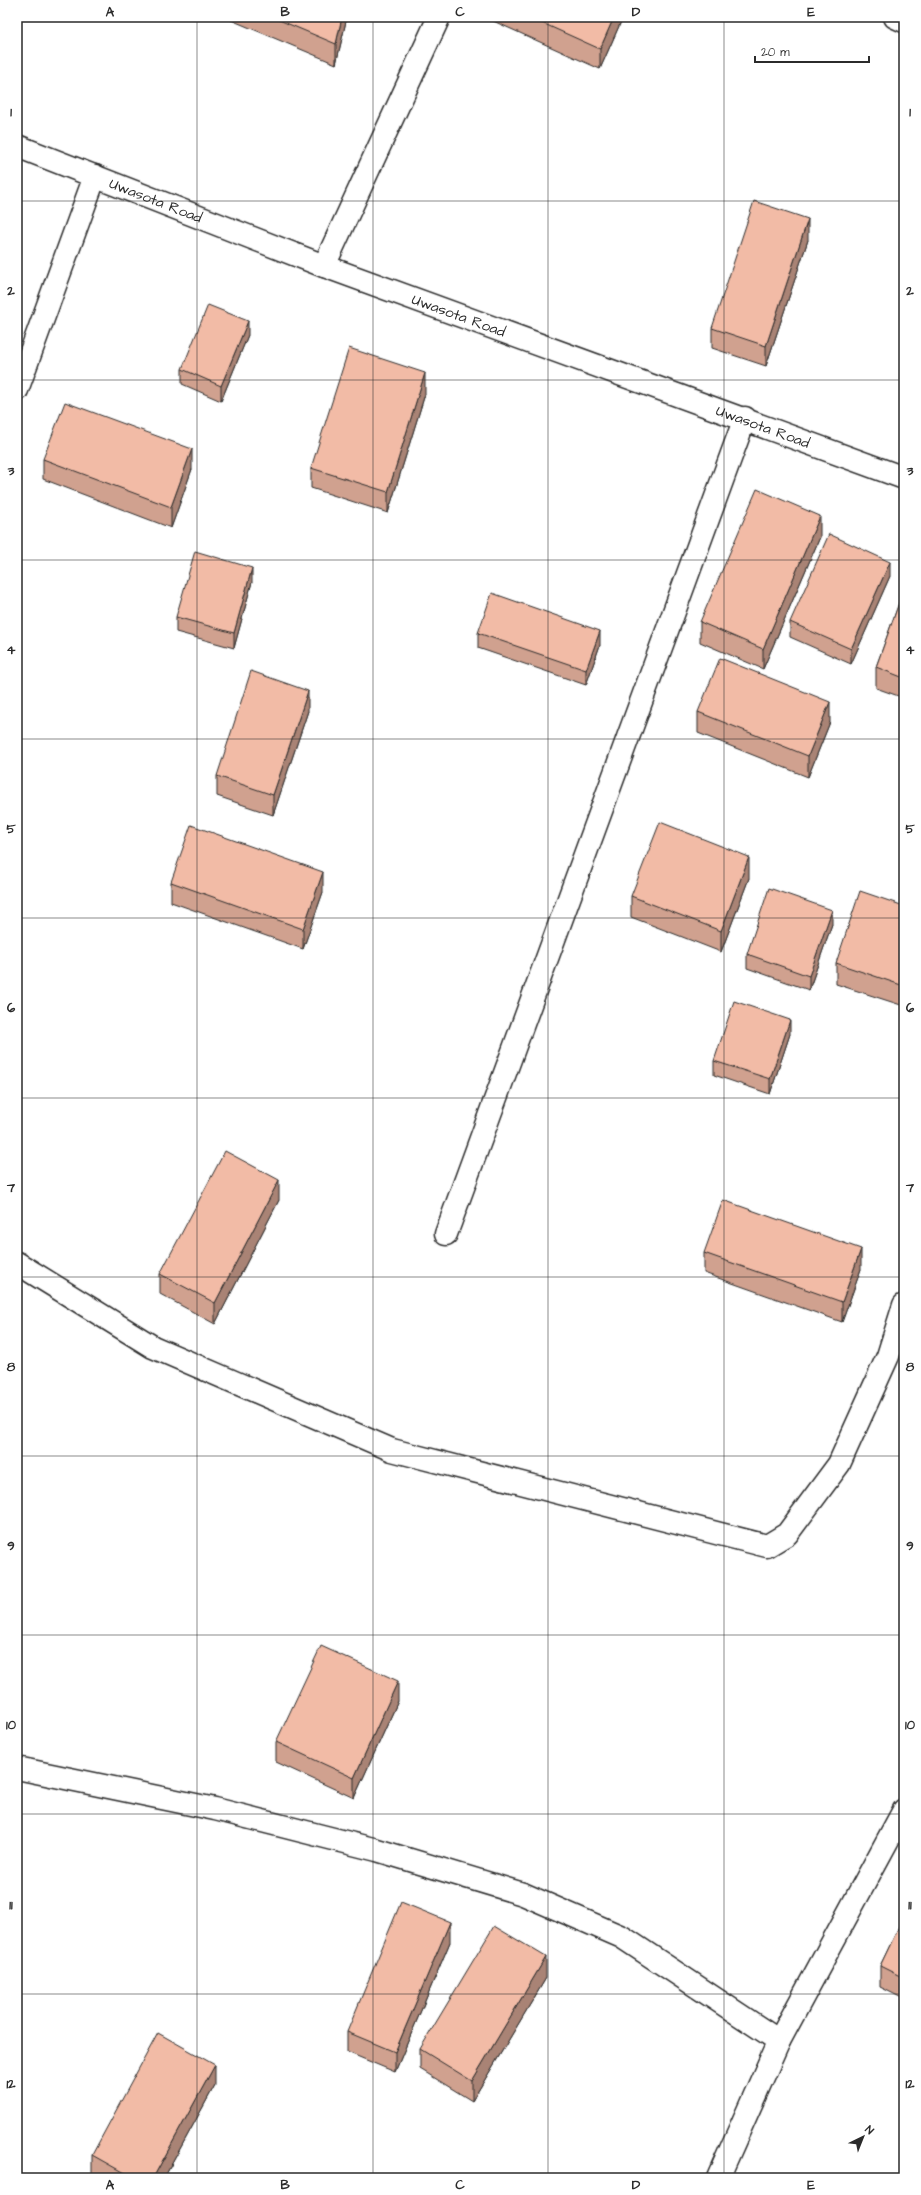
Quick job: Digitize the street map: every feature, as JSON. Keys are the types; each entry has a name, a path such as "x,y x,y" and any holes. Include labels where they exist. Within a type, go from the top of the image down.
{"street":[{"path":"324,266 439,17"},
{"path":"895,17 904,20"},
{"name":"Uwasota Road","path":"17,146 324,266 745,418 904,478"},
{"path":"17,390 95,176"},
{"path":"446,1234 745,418"},
{"path":"17,1263 153,1347 392,1450 767,1546 786,1534 839,1464 888,1356 904,1305"},
{"path":"17,1768 215,1809 378,1850 523,1894 622,1937 779,2041"},
{"path":"718,2178 779,2041 904,1810"}],"building":[{"path":"272,17 342,17 336,44"},
{"path":"529,17 614,17 600,49"},
{"path":"754,201 808,219 766,346 712,328"},
{"path":"208,305 248,321 221,386 182,369"},
{"path":"349,348 425,373 388,492 311,468"},
{"path":"65,402 192,449 171,507 43,459"},
{"path":"757,489 820,516 763,649 700,622"},
{"path":"829,534 890,562 851,649 790,622"},
{"path":"195,551 252,568 234,633 176,617"},
{"path":"904,589 904,678 876,667"},
{"path":"492,593 600,631 586,670 478,633"},
{"path":"720,658 830,702 808,756 698,712"},
{"path":"251,671 308,691 273,795 217,776"},
{"path":"660,822 749,857 721,931 631,896"},
{"path":"191,825 323,872 303,929 171,882"},
{"path":"769,888 832,910 809,976 747,954"},
{"path":"860,891 904,906 904,986 836,963"},
{"path":"734,1001 790,1020 770,1079 714,1061"},
{"path":"225,1151 279,1180 215,1303 160,1274"},
{"path":"723,1200 861,1249 842,1302 704,1253"},
{"path":"321,1646 398,1681 354,1778 276,1742"},
{"path":"401,1902 450,1922 395,2052 347,2032"},
{"path":"904,1916 904,1978 880,1966"},
{"path":"494,1926 546,1957 472,2081 420,2049"},
{"path":"158,2033 215,2065 153,2178 133,2178 92,2155"}]}
